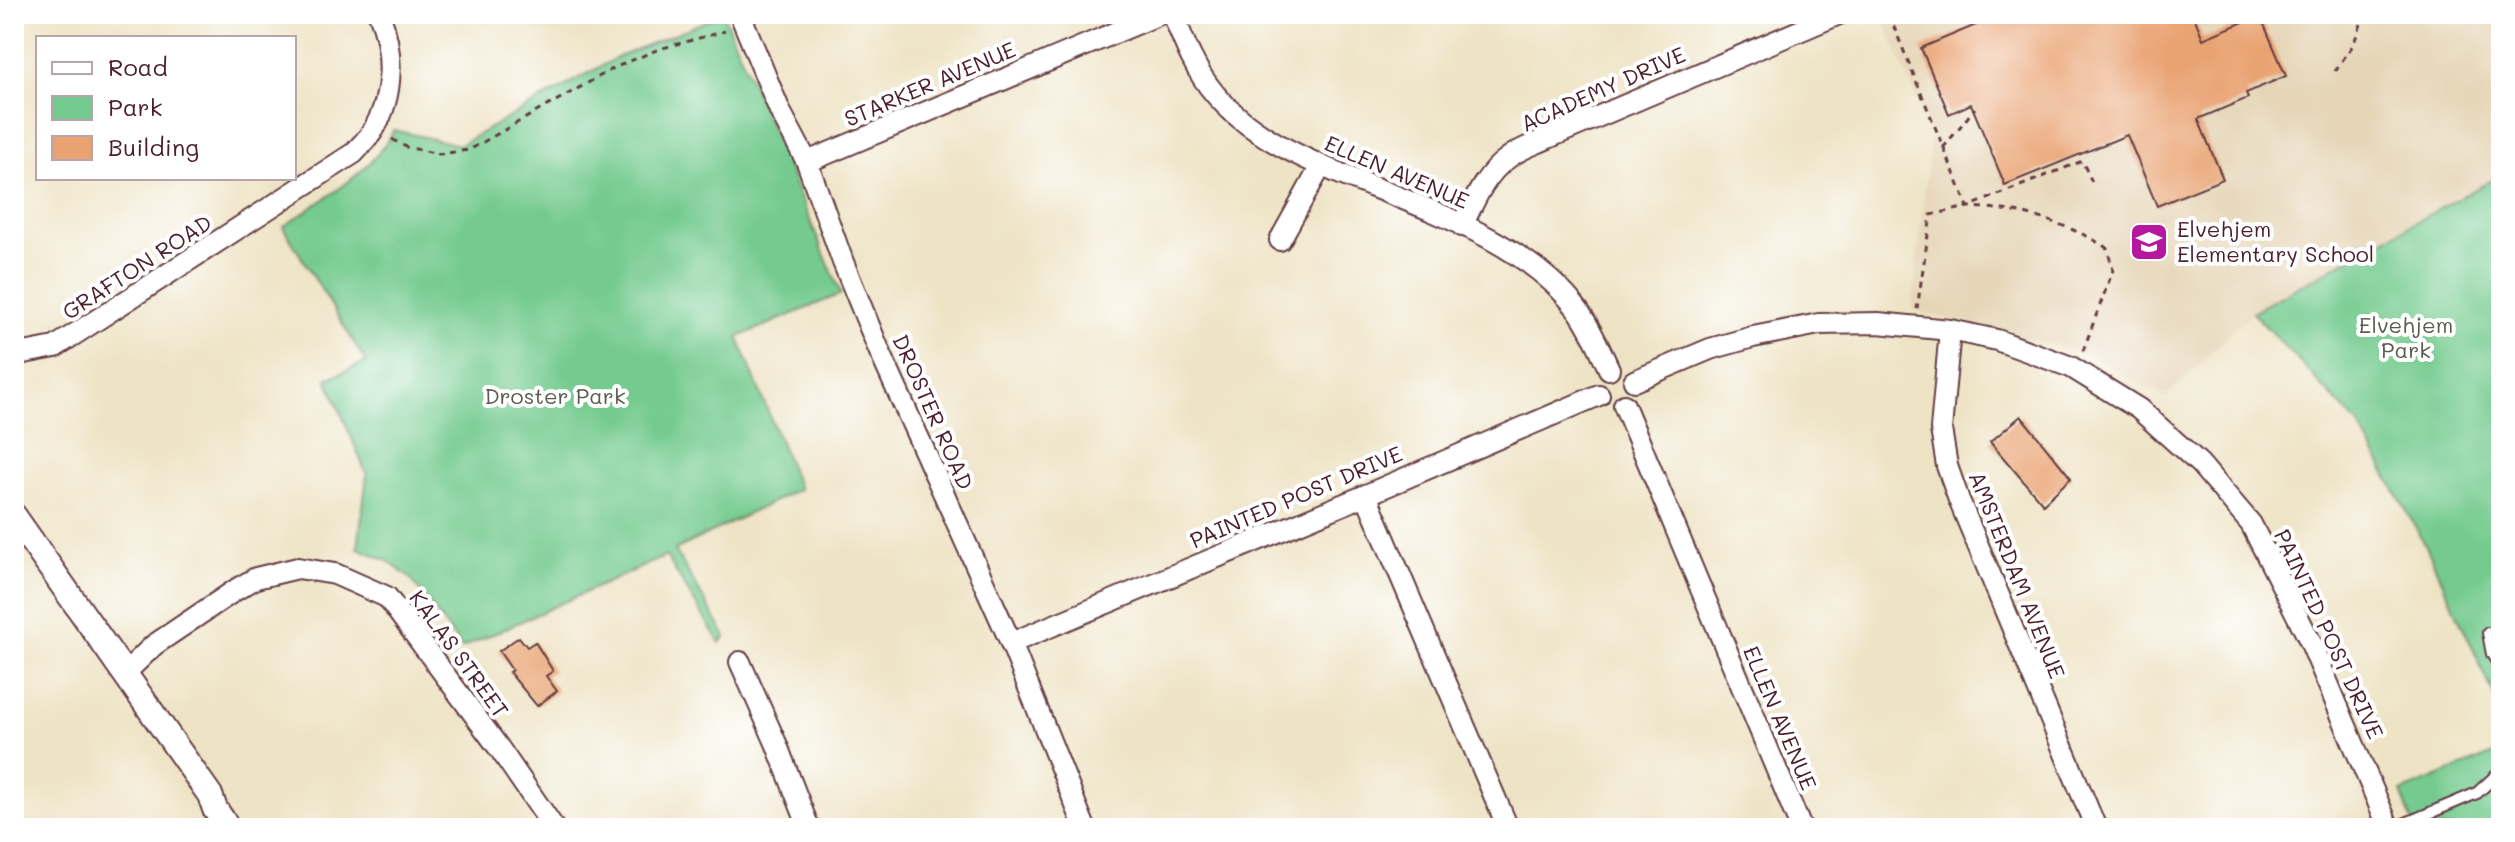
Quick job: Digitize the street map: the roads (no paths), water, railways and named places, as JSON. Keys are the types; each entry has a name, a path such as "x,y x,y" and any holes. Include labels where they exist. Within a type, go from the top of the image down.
{"street":[{"name":"GRAFTON ROAD","path":"14,355 55,347 354,153 375,129 383,106 390,60 379,14"},
{"name":"STARKER AVENUE","path":"807,162 1160,14"},
{"name":"ELLEN AVENUE","path":"1173,14 1202,78 1237,115 1273,142 1321,166 1462,226 1509,250 1558,288 1578,311 1609,369"},
{"name":"ACADEMY DRIVE","path":"1462,226 1490,175 1510,156 1839,14"},
{"name":"DROSTER ROAD","path":"742,21 780,111 807,162 879,350 1011,643 1085,828"},
{"path":"1280,240 1321,166"},
{"name":"PAINTED POST DRIVE","path":"1634,381 1710,349 1819,324 1878,323 1950,330 1997,340 2071,367 2139,409 2200,464 2251,524 2310,641 2391,828"},
{"name":"AMSTERDAM AVENUE","path":"1950,330 1941,429 1947,466 2096,828"},
{"path":"1609,369 1626,372 1634,381 1633,397 1624,405 1612,406 1599,395 1598,383 1609,369"},
{"name":"PAINTED POST DRIVE","path":"1011,643 1599,395"},
{"name":"ELLEN AVENUE","path":"1624,405 1801,828"},
{"path":"1366,495 1508,828"},
{"path":"14,516 210,795 228,828"},
{"name":"KALAS STREET","path":"125,673 154,645 256,578 298,568 353,580 387,597 554,828"},
{"path":"740,662 809,828"}],"lane":[{"path":"2488,633 2492,654 2501,669"},
{"path":"2391,828 2477,793 2501,771"}],"place":[{"name":"Elvehjem Elementary School","path":"2149,242"}],"park label":[{"name":"Elvehjem Park","path":"2406,338"},
{"name":"Droster Park","path":"555,396"}]}
